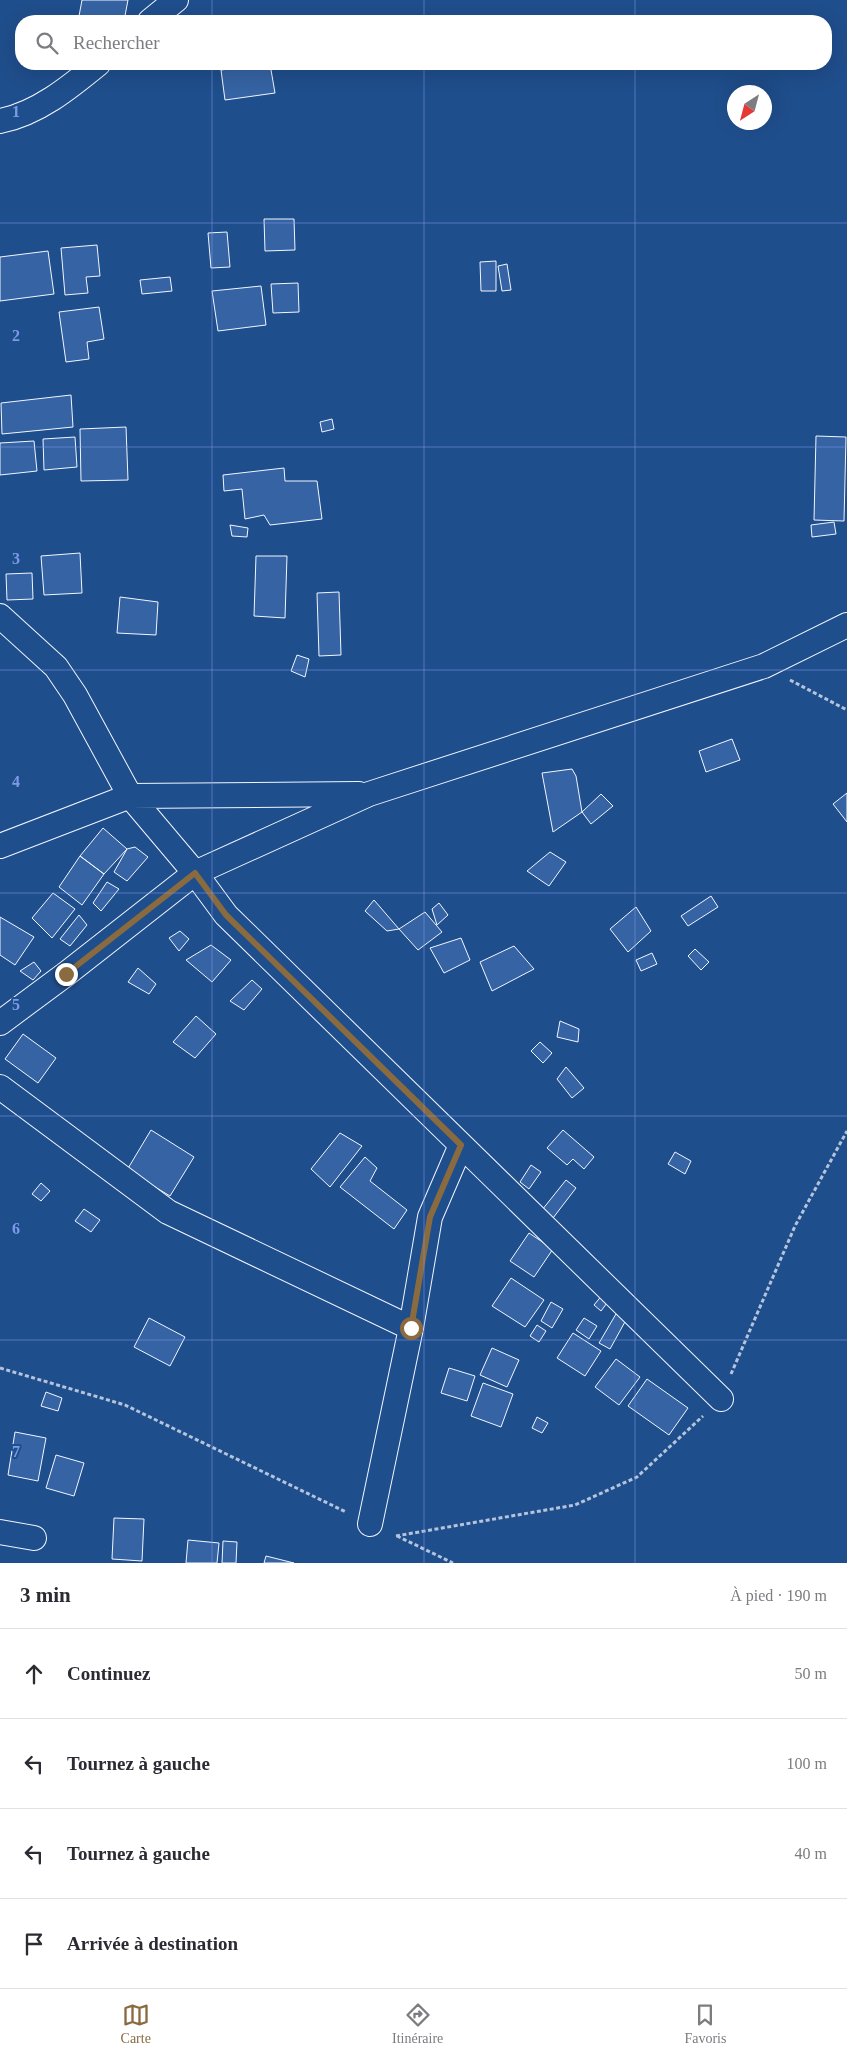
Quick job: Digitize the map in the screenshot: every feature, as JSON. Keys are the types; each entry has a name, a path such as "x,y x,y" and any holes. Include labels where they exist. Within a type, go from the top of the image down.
{"street":[{"path":"157,15 176,0"},
{"path":"0,120 32,110 74,84 91,70"},
{"path":"0,616 56,667 75,695 130,796 195,873 226,915 721,1399"},
{"path":"0,1023 195,873 369,794 764,666 847,626"},
{"path":"0,846 130,796 369,794"},
{"path":"0,1087 168,1212 411,1328"},
{"path":"370,1524 411,1328 430,1217 461,1145"},
{"path":"0,1532 34,1538"}],"path":[{"path":"764,666 847,710"},
{"path":"396,1536 575,1505 637,1477 721,1399 795,1226 847,1131"},
{"path":"0,1368 125,1405 453,1563"}],"building":[{"path":"82,0 128,0 125,15 79,15"},
{"path":"221,70 271,70 275,93 225,100"},
{"path":"264,219 294,219 295,250 265,251"},
{"path":"227,232 230,267 211,268 208,233"},
{"path":"97,245 100,276 86,277 88,293 65,295 61,248"},
{"path":"48,251 54,294 0,301 0,257"},
{"path":"496,261 496,291 481,291 480,262"},
{"path":"507,264 511,290 502,291 498,266"},
{"path":"170,277 172,291 142,294 140,280"},
{"path":"298,283 299,312 273,313 271,284"},
{"path":"261,286 266,325 218,331 212,291"},
{"path":"99,307 104,339 87,342 89,359 66,362 59,312"},
{"path":"71,395 73,427 2,434 1,403"},
{"path":"332,419 334,429 322,432 320,422"},
{"path":"126,427 128,480 81,481 80,429"},
{"path":"816,436 846,437 844,521 814,520"},
{"path":"75,437 77,467 44,470 43,439"},
{"path":"34,441 37,471 0,475 0,443"},
{"path":"284,468 285,481 317,481 322,519 270,525 264,515 245,519 242,489 224,491 223,475"},
{"path":"834,522 836,534 812,537 811,525"},
{"path":"230,525 248,528 247,537 232,536"},
{"path":"80,553 82,593 44,595 41,556"},
{"path":"256,556 287,556 285,618 254,616"},
{"path":"32,573 33,599 7,600 6,574"},
{"path":"339,592 341,655 319,656 317,593"},
{"path":"120,597 158,602 156,635 117,633"},
{"path":"297,655 309,659 305,677 291,671"},
{"path":"732,739 740,760 706,772 699,751"},
{"path":"572,769 576,776 582,812 553,832 542,773"},
{"path":"847,793 847,822 833,804"},
{"path":"601,794 613,806 591,824 582,812"},
{"path":"103,828 127,849 104,874 80,856"},
{"path":"135,847 148,857 127,881 114,872 127,849"},
{"path":"550,852 566,862 549,886 527,871"},
{"path":"80,856 104,874 82,905 59,887"},
{"path":"107,882 119,889 101,911 93,903"},
{"path":"53,893 75,909 52,938 32,918"},
{"path":"711,896 718,907 688,926 681,916"},
{"path":"374,900 399,929 387,931 365,911"},
{"path":"439,903 448,915 437,925 432,909"},
{"path":"636,907 651,931 628,952 610,929"},
{"path":"425,912 442,932 418,950 399,929"},
{"path":"79,915 87,925 70,946 60,939"},
{"path":"0,917 34,937 15,965 0,955"},
{"path":"180,931 189,939 179,951 169,938"},
{"path":"461,938 470,960 444,973 430,948"},
{"path":"211,945 231,960 212,982 186,960"},
{"path":"514,946 534,969 492,991 480,962"},
{"path":"695,949 709,962 701,970 688,956"},
{"path":"652,953 657,964 641,971 636,960"},
{"path":"34,962 41,971 33,980 20,971"},
{"path":"138,968 156,984 149,994 128,982"},
{"path":"252,980 262,989 244,1010 230,1001"},
{"path":"196,1016 216,1034 195,1058 173,1042"},
{"path":"560,1021 579,1029 578,1042 557,1037"},
{"path":"23,1034 56,1058 38,1083 5,1059"},
{"path":"540,1042 552,1053 543,1063 531,1051"},
{"path":"566,1067 584,1088 572,1098 557,1079"},
{"path":"151,1130 194,1157 170,1196 127,1170"},
{"path":"563,1130 594,1157 584,1169 573,1159 567,1165 547,1148"},
{"path":"340,1133 362,1146 330,1187 311,1169"},
{"path":"675,1152 691,1161 685,1174 668,1164"},
{"path":"365,1157 377,1168 370,1181 407,1210 394,1229 340,1187"},
{"path":"531,1165 541,1172 529,1189 520,1182"},
{"path":"566,1180 576,1188 553,1218 542,1210"},
{"path":"41,1183 50,1191 41,1201 32,1194"},
{"path":"84,1209 100,1220 91,1232 75,1221"},
{"path":"529,1233 553,1249 534,1277 510,1261"},
{"path":"511,1278 544,1300 525,1327 492,1306"},
{"path":"603,1294 610,1299 601,1311 594,1305"},
{"path":"551,1302 563,1309 552,1328 541,1321"},
{"path":"616,1314 626,1320 610,1349 599,1343"},
{"path":"149,1318 185,1337 170,1366 134,1347"},
{"path":"584,1318 597,1326 589,1339 576,1330"},
{"path":"537,1325 546,1331 539,1342 530,1336"},
{"path":"573,1333 601,1351 585,1376 557,1358"},
{"path":"492,1348 519,1360 507,1387 480,1375"},
{"path":"616,1359 640,1377 619,1405 595,1387"},
{"path":"449,1368 475,1376 467,1401 441,1393"},
{"path":"647,1379 688,1408 669,1435 628,1406"},
{"path":"483,1383 513,1394 501,1427 471,1416"},
{"path":"46,1392 62,1398 58,1411 41,1406"},
{"path":"537,1417 548,1423 542,1433 532,1428"},
{"path":"15,1432 46,1438 38,1481 8,1475"},
{"path":"56,1455 84,1463 74,1496 46,1488"},
{"path":"114,1518 144,1519 142,1561 112,1559"},
{"path":"188,1540 219,1543 217,1563 186,1563"},
{"path":"223,1541 237,1542 236,1563 222,1563"},
{"path":"266,1556 294,1563 264,1563"}],"route":[{"path":"66,974 195,873 226,915 461,1145 430,1217 411,1328"}]}
